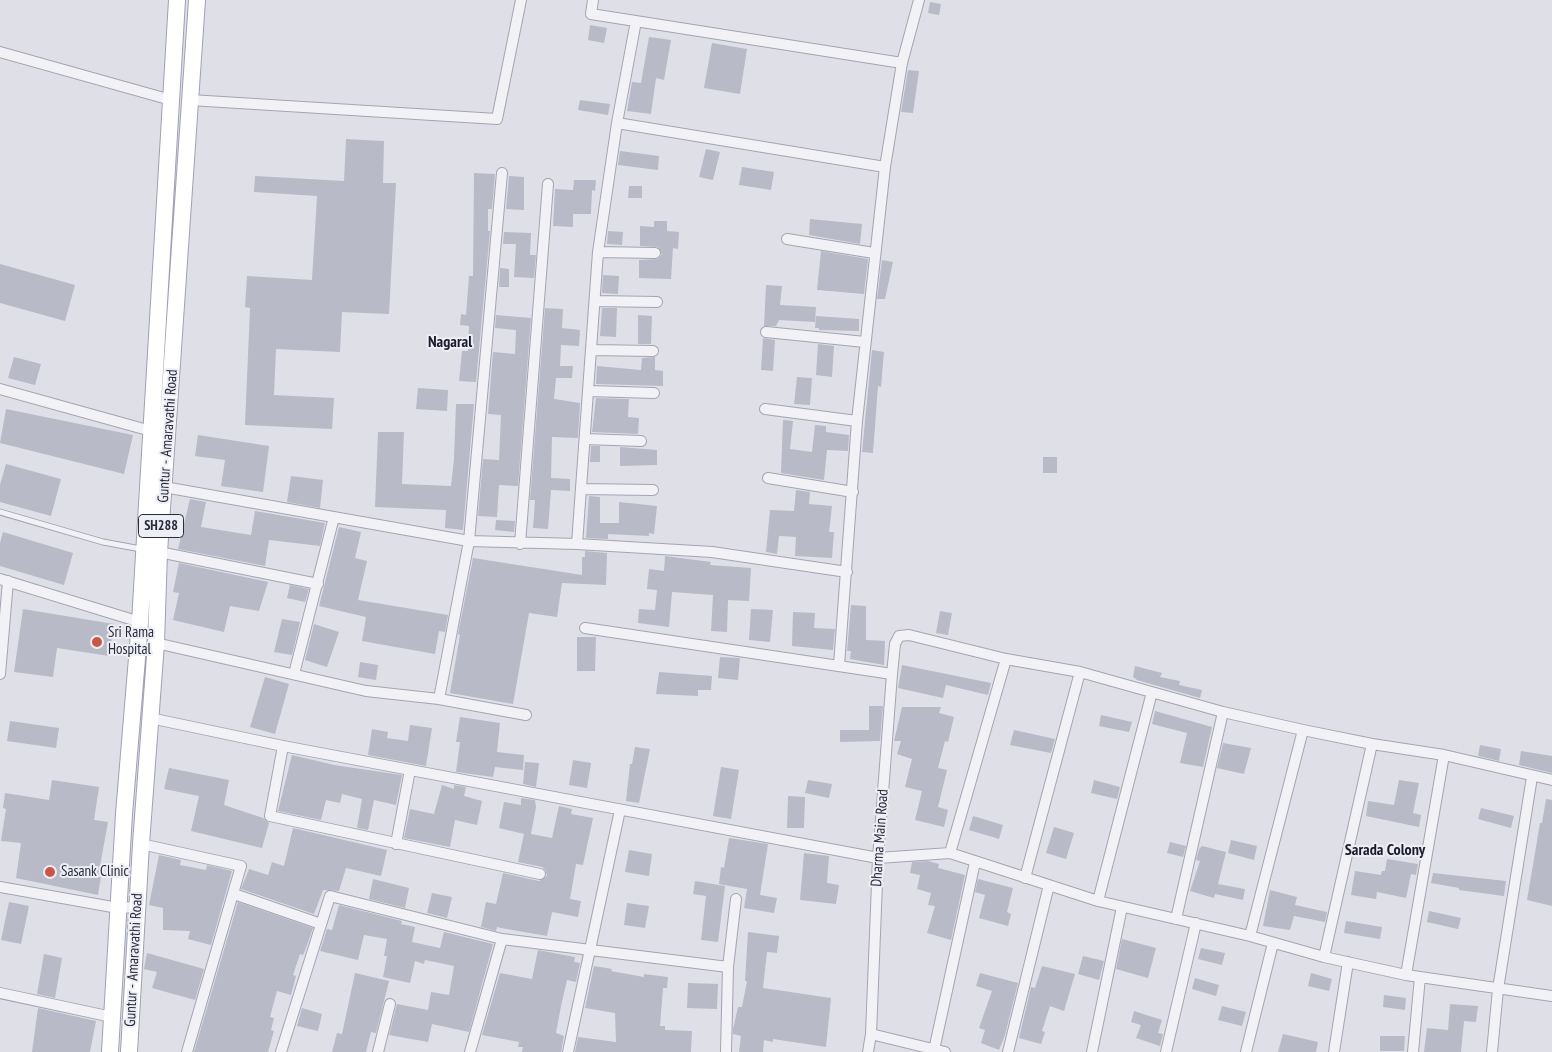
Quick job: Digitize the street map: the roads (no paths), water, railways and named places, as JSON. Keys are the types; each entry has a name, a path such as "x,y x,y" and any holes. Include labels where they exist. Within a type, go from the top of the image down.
{"main road":[{"name":"Guntur - Amaravathi Road","path":"129,1052 141,844 156,643 152,551 151,431 177,0"},
{"name":"Guntur - Amaravathi Road","path":"110,1052 118,908 140,622 164,487 197,0"},
{"path":"153,390 171,392"}],"street":[{"path":"190,100 498,119 521,0"},
{"path":"593,0 591,14 902,63"},
{"path":"839,665 858,421 874,253 885,167 902,63 919,0"},
{"path":"577,544 598,252 617,123 636,21"},
{"path":"0,52 171,100"},
{"path":"617,123 885,167"},
{"path":"439,700 469,541 502,172"},
{"path":"520,544 548,184"},
{"path":"786,240 874,253"},
{"path":"598,252 655,253"},
{"path":"595,301 657,302"},
{"path":"766,332 865,342"},
{"path":"592,350 653,351"},
{"path":"0,389 151,431"},
{"path":"589,391 654,393"},
{"path":"765,409 858,421"},
{"path":"585,439 641,441"},
{"path":"768,478 853,492"},
{"path":"164,487 469,541 520,544 577,544 712,552 847,572"},
{"path":"582,489 653,490"},
{"path":"294,674 334,517"},
{"path":"152,551 318,584"},
{"path":"0,674 4,580 140,622"},
{"path":"585,628 892,674"},
{"name":"Dharma Main Road","path":"868,1052 871,1034 878,858 892,674 897,640 900,636 910,635 1006,659"},
{"path":"156,643 366,691 439,700 526,715"},
{"path":"950,853 1006,659 1080,672 1223,712 1302,730 1372,744 1444,755 1532,777 1552,780"},
{"path":"1026,878 1080,672"},
{"path":"1098,901 1152,692"},
{"path":"1176,918 1223,712"},
{"path":"150,718 283,746 878,858 950,853 1098,901 1250,936 1324,957 1406,975 1552,996"},
{"path":"1250,936 1302,730"},
{"path":"1324,957 1372,744"},
{"path":"283,746 270,816 540,874"},
{"path":"1406,975 1444,755"},
{"path":"396,844 410,770"},
{"path":"1492,1052 1498,989 1532,777"},
{"path":"568,1052 620,810"},
{"path":"141,844 241,866 187,1052"},
{"path":"934,1050 975,862"},
{"path":"1008,1052 1049,885"},
{"path":"0,887 118,908 137,907"},
{"path":"234,894 321,924"},
{"path":"281,1052 330,896 502,939 589,952 728,967"},
{"path":"726,1052 728,967 736,899"},
{"path":"1092,1052 1122,907"},
{"path":"1166,1052 1196,923"},
{"path":"470,1052 502,939"},
{"path":"1246,1052 1272,943"},
{"path":"1334,1052 1348,962"},
{"path":"1413,1052 1420,977"},
{"path":"0,993 112,1017"},
{"path":"378,1052 390,1004"},
{"path":"871,1034 945,1052"}],"lane":[{"path":"0,512 103,542 152,551"}],"place":[{"name":"Sri Rama Hospital","path":"97,642"},
{"name":"Sasank Clinic","path":"50,872"}],"district":[{"name":"Nagaral","path":"450,342"},
{"name":"Sarada Colony","path":"1385,850"}]}
